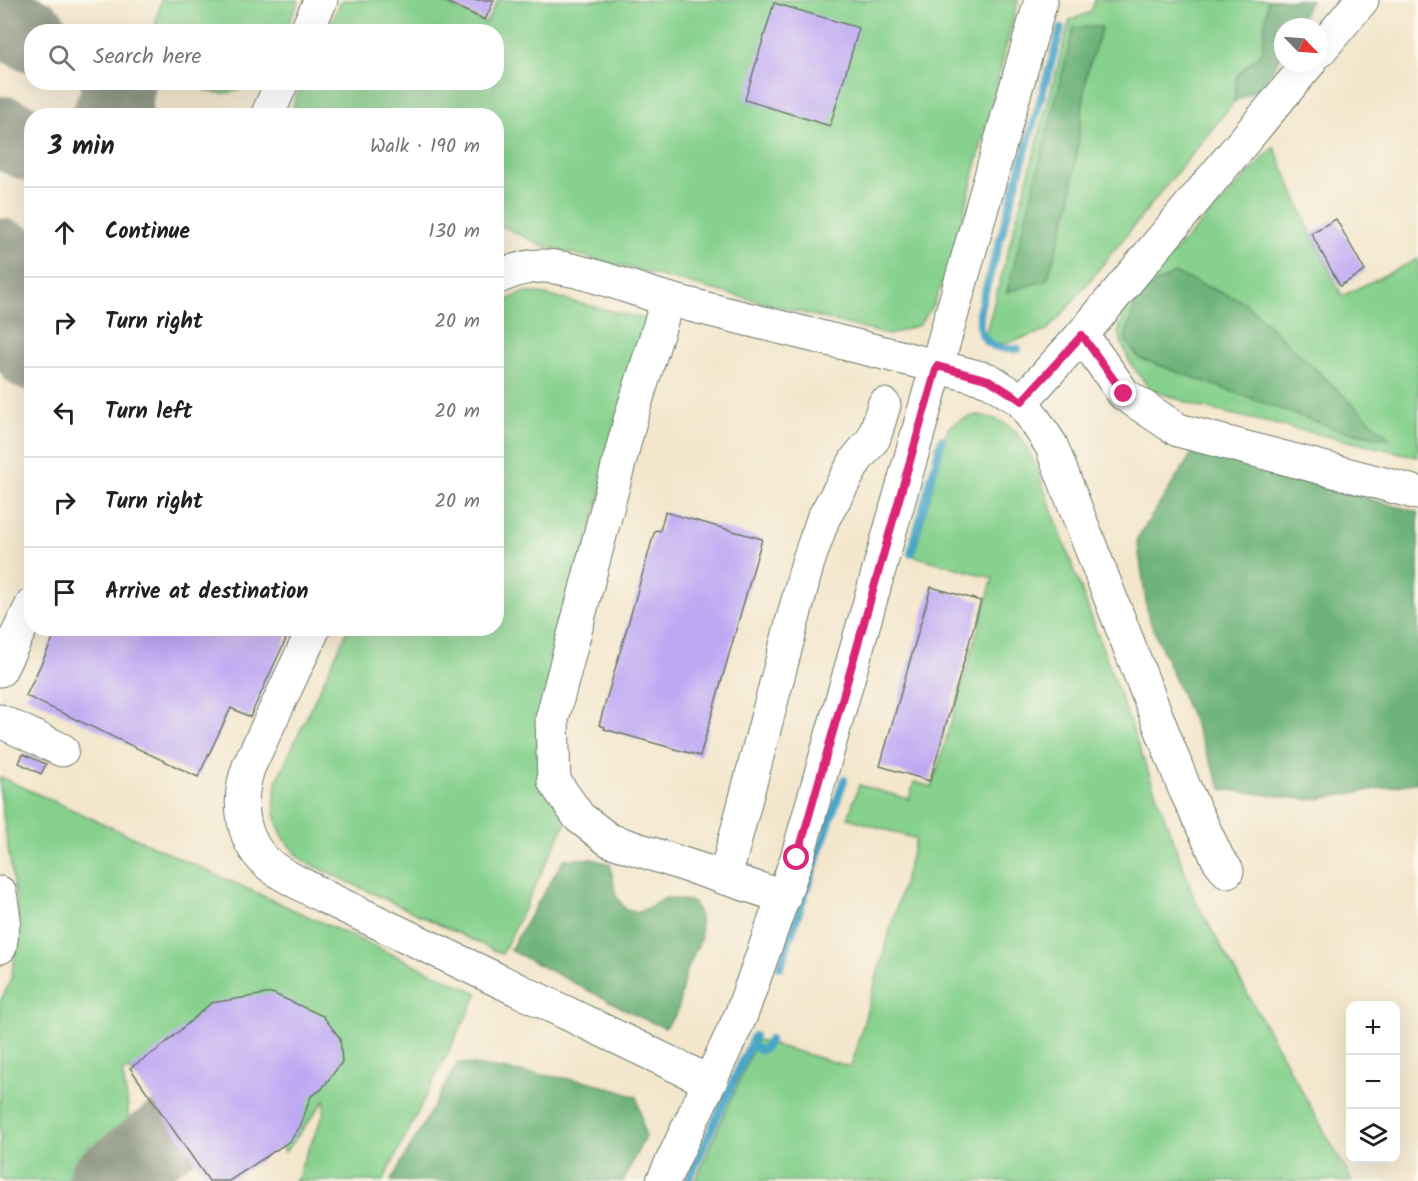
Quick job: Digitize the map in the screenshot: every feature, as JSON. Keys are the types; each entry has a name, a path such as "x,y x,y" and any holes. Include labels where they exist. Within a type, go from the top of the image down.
{"lane":[{"path":"310,24 321,0"},
{"path":"663,1181 741,1015 797,858 1041,0"},
{"path":"1328,40 1362,0"},
{"path":"1022,401 1082,335 1301,72"},
{"path":"271,108 278,90"},
{"path":"504,271 543,266 566,269 668,299 989,380 1022,401 1051,445 1184,786 1218,859 1227,871"},
{"path":"668,299 631,417 552,719 554,781 579,818 609,840 784,897"},
{"path":"1082,335 1124,394 1178,430 1418,493"},
{"path":"725,878 808,562 824,519 856,460 874,438 884,405"},
{"path":"0,670 24,621"},
{"path":"310,636 243,783 241,803 243,820 251,843 262,858 273,868 325,897 710,1082"},
{"path":"0,721 62,750"},
{"path":"0,893 4,918 0,947"}],"green space":[{"path":"161,0 299,0 288,24 156,24"},
{"path":"342,0 438,0 486,23 498,0 1018,0 951,264 933,305 919,325 889,335 544,246 504,227 504,108 293,108 300,90 504,90 504,24 330,24"},
{"path":"1095,0 1268,0 1262,52 1237,76 1234,102 1065,311 1046,331 1006,343 983,344 1070,20 1091,12","holes":["1074,28 1101,28 1087,72 1070,203 1047,280"]},
{"path":"1268,0 1311,0 1301,18 1274,18 1274,67 1263,87 1234,102 1237,76 1262,52"},
{"path":"1074,27 1102,27 1087,72 1070,203 1047,280 1007,292"},
{"path":"206,90 239,90 229,93"},
{"path":"1274,147 1311,233 1342,296 1418,259 1418,457 1200,407 1150,389 1130,363 1118,333 1130,298"},
{"path":"1174,273 1244,302 1391,440 1336,429 1139,358 1125,339 1138,294"},
{"path":"524,293 537,293 649,320 549,679 568,818 502,954 304,861 287,843 282,834 275,815 274,804 277,780 345,636 504,636 504,301"},
{"path":"977,415 998,420 1013,429 1034,461 1195,900 1352,1181 695,1181 757,1040 851,1067 916,839 848,818 859,785 909,799 914,782 932,787 993,578 914,556 948,428 960,420"},
{"path":"1193,452 1418,512 1418,782 1311,800 1222,789 1148,616 1137,539"},
{"path":"0,777 478,993 383,1181 294,1181 299,1177 302,1164 324,1113 325,1100 285,1152 271,1132 226,1175 130,1070 122,1072 128,1106 128,1123 113,1145 86,1171 63,1181 5,1181 0,1179 0,1002 10,982 18,943 17,910 0,792"},
{"path":"564,859 592,859 610,864 616,896 625,909 638,913 666,898 694,902 700,917 701,938 685,975 677,1013 665,1028 510,950"},
{"path":"458,1063 591,1082 637,1097 645,1136 623,1181 391,1181"}],"building":[{"path":"442,0 494,0 485,20"},
{"path":"774,3 859,28 830,126 745,100"},
{"path":"1336,219 1365,271 1340,286 1311,233"},
{"path":"665,512 762,539 700,756 604,729 605,727 599,725 655,530 660,531"},
{"path":"931,587 981,601 930,781 880,766"},
{"path":"54,636 287,636 250,717 231,708 198,777 26,696"},
{"path":"23,754 46,764 41,774 19,763"},
{"path":"272,993 323,1016 340,1038 342,1062 321,1090 311,1096 300,1127 290,1141 229,1181 209,1181 130,1068 160,1048 211,1003"}],"waterway":[{"path":"979,312 1061,29"},
{"path":"980,309 980,328 985,339 1000,348 1018,349"},
{"path":"911,553 942,439"},
{"path":"780,967 844,780"},
{"path":"688,1181 754,1036"},
{"path":"750,1045 760,1050 765,1048 770,1039"}],"taxiway":[{"path":"0,20 24,31"},
{"path":"113,108 117,90"},
{"path":"4,133 24,142"},
{"path":"0,255 24,266"},
{"path":"24,326 20,334 24,341"},
{"path":"105,1181 172,1132"}],"route":[{"path":"797,858 937,366 989,380 1022,401 1082,335 1124,394"}]}
